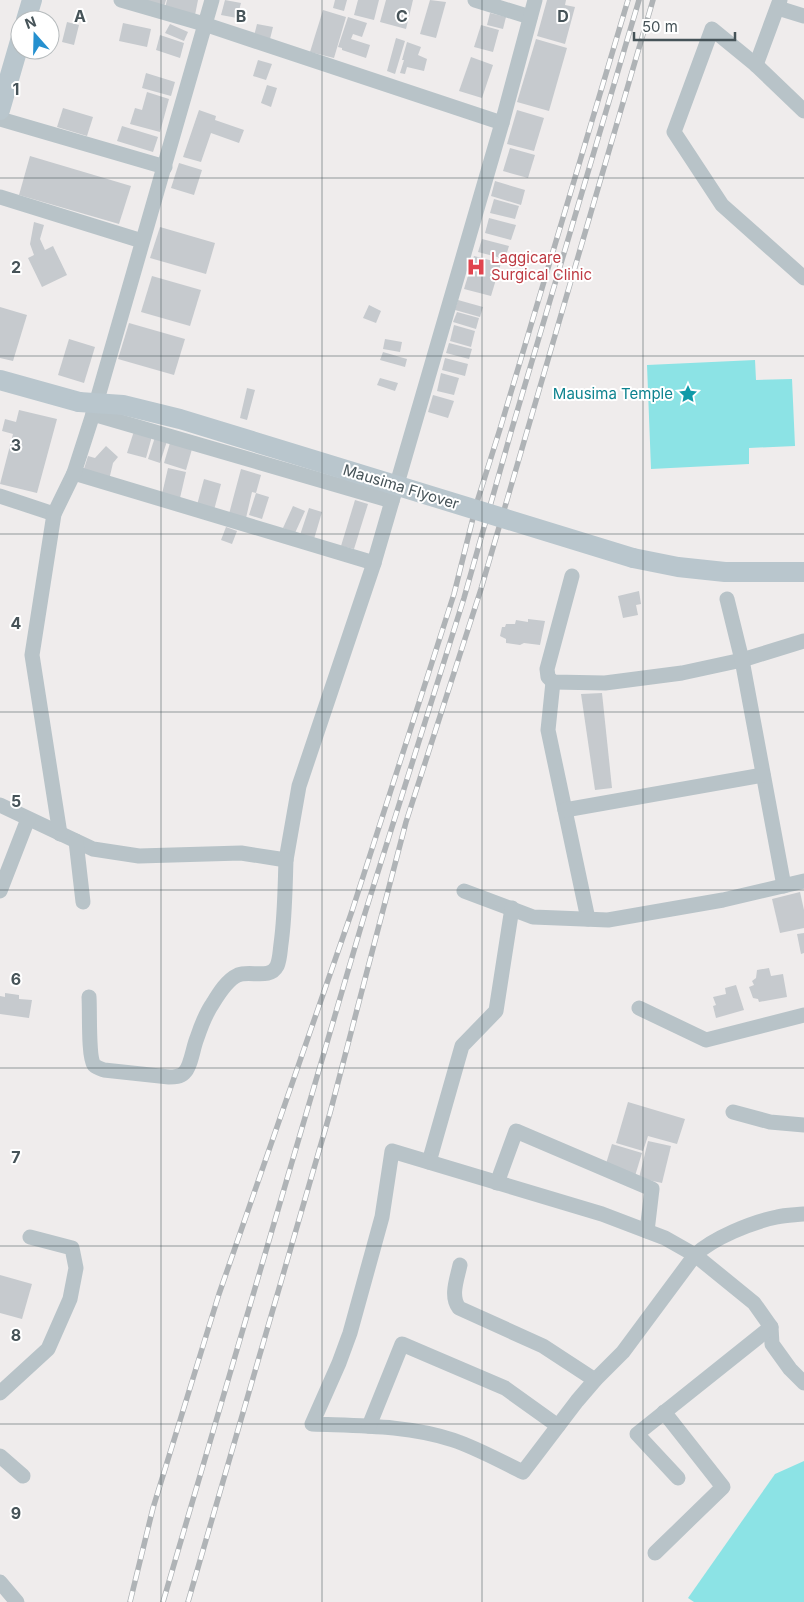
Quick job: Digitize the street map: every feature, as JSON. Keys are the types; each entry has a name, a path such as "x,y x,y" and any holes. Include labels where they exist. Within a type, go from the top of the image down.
{"main road":[{"path":"0,110 14,60"},
{"name":"Mausima Flyover","path":"0,380 86,408 123,405 180,419 633,558 678,567 725,572 804,572"}],"street":[{"path":"121,0 204,24 502,123"},
{"path":"60,834 32,655 54,514 74,473 86,408 165,167 212,0"},
{"path":"475,0 530,17"},
{"path":"90,997 90,1056 94,1065 104,1070 178,1077 185,1073 197,1037 212,1004 231,979 240,974 272,972 276,968 279,960 282,933 286,860 299,786 374,563 502,123 535,0"},
{"path":"756,65 779,4 804,16"},
{"path":"801,102 712,30 674,132 722,206 804,278"},
{"path":"0,119 165,167"},
{"path":"0,197 142,241"},
{"path":"86,408 392,501"},
{"path":"74,473 374,563"},
{"path":"0,496 54,514"},
{"path":"572,576 547,669 548,677 552,682 548,730 588,919"},
{"path":"727,599 742,660 784,886"},
{"path":"552,682 605,683 682,673 742,660 804,641"},
{"path":"565,810 764,775"},
{"path":"0,805 93,849 139,856 241,853 286,860"},
{"path":"0,891 28,819"},
{"path":"76,841 83,902"},
{"path":"464,891 533,917 608,920 723,900 804,881"},
{"path":"429,1162 462,1046 496,1012 512,908"},
{"path":"639,1008 706,1040 804,1015"},
{"path":"733,1112 770,1122 804,1125"},
{"path":"497,1183 516,1131 652,1189 647,1231"},
{"path":"804,1214 777,1217 740,1229 705,1245 695,1255 623,1352 595,1380 523,1472 453,1440 408,1430 369,1426 312,1424 350,1333 382,1216 392,1151 602,1214 665,1238 695,1255 754,1303 771,1327 772,1344 790,1369 804,1383"},
{"path":"0,1393 48,1349 70,1299 76,1268 72,1248 30,1237"},
{"path":"460,1265 454,1293 455,1303 459,1308 543,1346 595,1380"},
{"path":"678,1478 637,1434 771,1327"},
{"path":"369,1426 402,1344 505,1388 558,1426"},
{"path":"655,1553 723,1488 664,1412"},
{"path":"0,1456 23,1476"},
{"path":"0,1582 17,1602"}],"water":[{"path":"755,360 756,380 792,379 795,446 749,448 749,464 651,469 647,365"},
{"path":"804,1461 804,1602 694,1602 688,1598 775,1474"}],"building":[{"path":"130,0 166,0 163,10"},
{"path":"167,0 198,0 195,15 165,8"},
{"path":"225,0 241,3 237,18 221,15"},
{"path":"335,0 347,0 344,11 333,8"},
{"path":"358,0 379,0 374,20 354,15"},
{"path":"386,0 413,0 406,29 380,22"},
{"path":"430,0 446,2 436,38 420,34"},
{"path":"547,0 566,0 565,5 575,7 565,44 537,36"},
{"path":"323,10 346,17 334,58 310,52"},
{"path":"490,13 506,17 503,29 487,25"},
{"path":"348,17 367,23 362,37 353,34 351,39 370,45 366,58 338,47"},
{"path":"67,22 79,25 74,45 62,42"},
{"path":"123,23 151,29 147,47 119,41"},
{"path":"170,24 188,32 184,41 165,33"},
{"path":"257,24 273,27 270,39 254,36"},
{"path":"481,25 499,30 493,52 474,47"},
{"path":"160,35 184,43 180,58 156,50"},
{"path":"396,38 405,41 395,74 387,71"},
{"path":"536,39 567,48 549,111 517,102"},
{"path":"407,42 421,47 418,55 427,59 424,71 407,67 405,74 400,73"},
{"path":"471,57 493,65 482,98 459,91"},
{"path":"258,60 272,64 266,80 253,76"},
{"path":"146,73 175,82 171,96 142,88"},
{"path":"267,85 277,88 271,107 261,103"},
{"path":"147,92 169,99 160,132 130,124 135,108 142,110"},
{"path":"63,108 93,117 87,136 57,127"},
{"path":"199,110 216,116 215,120 244,130 239,143 211,133 201,162 183,157"},
{"path":"517,110 544,118 534,151 507,144"},
{"path":"122,126 158,137 153,152 117,141"},
{"path":"510,148 535,155 528,178 503,171"},
{"path":"30,156 131,186 119,224 19,195"},
{"path":"179,163 202,170 194,195 171,188"},
{"path":"495,181 525,190 521,205 491,196"},
{"path":"494,199 519,206 515,219 490,213"},
{"path":"489,218 516,225 511,240 485,233"},
{"path":"34,222 44,225 40,239 45,250 53,246 67,275 42,287 28,258 34,255 30,244"},
{"path":"160,227 215,243 206,274 150,258"},
{"path":"482,239 509,246 505,259 478,252"},
{"path":"474,256 501,263 491,296 464,289"},
{"path":"152,276 201,290 190,326 141,312"},
{"path":"458,300 483,307 480,317 455,310"},
{"path":"369,305 381,311 376,323 363,318"},
{"path":"0,307 27,315 13,361 0,358"},
{"path":"457,312 479,318 476,329 453,322"},
{"path":"129,323 185,339 174,375 118,359"},
{"path":"454,325 475,331 471,347 450,341"},
{"path":"69,339 95,347 84,383 58,375"},
{"path":"385,339 402,342 400,352 383,349"},
{"path":"449,343 472,349 469,359 446,353"},
{"path":"383,352 407,359 405,367 380,360"},
{"path":"445,358 468,364 465,376 442,370"},
{"path":"441,373 459,378 454,395 437,391"},
{"path":"380,378 398,383 395,391 377,385"},
{"path":"247,388 255,390 247,420 240,418"},
{"path":"433,395 454,401 448,418 428,412"},
{"path":"19,410 57,419 37,493 0,484 13,434 2,431 5,419 16,422"},
{"path":"134,431 152,436 146,458 127,453"},
{"path":"155,437 167,441 160,463 148,459"},
{"path":"170,443 192,449 186,470 164,463"},
{"path":"106,446 118,457 113,463 109,480 83,472 88,456 95,458"},
{"path":"168,468 186,472 180,498 162,494"},
{"path":"241,469 261,475 256,493 252,492 246,518 229,514"},
{"path":"204,479 221,484 214,510 197,505"},
{"path":"256,493 269,497 262,519 249,515"},
{"path":"355,500 368,504 354,549 341,546"},
{"path":"293,506 305,511 295,533 283,528"},
{"path":"309,508 322,512 314,539 300,535"},
{"path":"226,527 237,531 232,544 221,540"},
{"path":"639,591 641,604 636,605 638,615 623,618 618,596"},
{"path":"528,619 545,621 540,645 506,643 506,639 500,636 502,627 505,627 506,624 515,624 516,620 528,622"},
{"path":"602,693 612,788 595,790 581,694"},
{"path":"800,892 804,910 804,928 780,933 772,899"},
{"path":"804,933 804,953 801,954 797,934"},
{"path":"769,968 771,976 783,974 787,997 759,1002 758,999 753,998 749,987 754,985 752,981 756,978 757,970"},
{"path":"736,985 744,1010 716,1018 713,1006 716,1005 713,997 726,994 725,988"},
{"path":"5,993 19,995 19,999 32,1000 29,1018 0,1014 0,996 5,997"},
{"path":"628,1102 685,1119 677,1144 648,1136 643,1151 616,1143"},
{"path":"648,1141 671,1146 662,1183 639,1178"},
{"path":"612,1144 642,1153 635,1176 605,1167"},
{"path":"0,1275 32,1284 22,1319 0,1313"}],"railway":[{"path":"130,1602 153,1508 219,1294 352,911 454,594 477,502 628,0"},
{"path":"163,1602 365,913 464,598 511,432 639,0"},
{"path":"188,1602 330,1113 406,822 481,589 653,0"}],"place":[{"name":"Laggicare Surgical Clinic","path":"476,267"},
{"name":"Mausima Temple","path":"688,394"}]}
